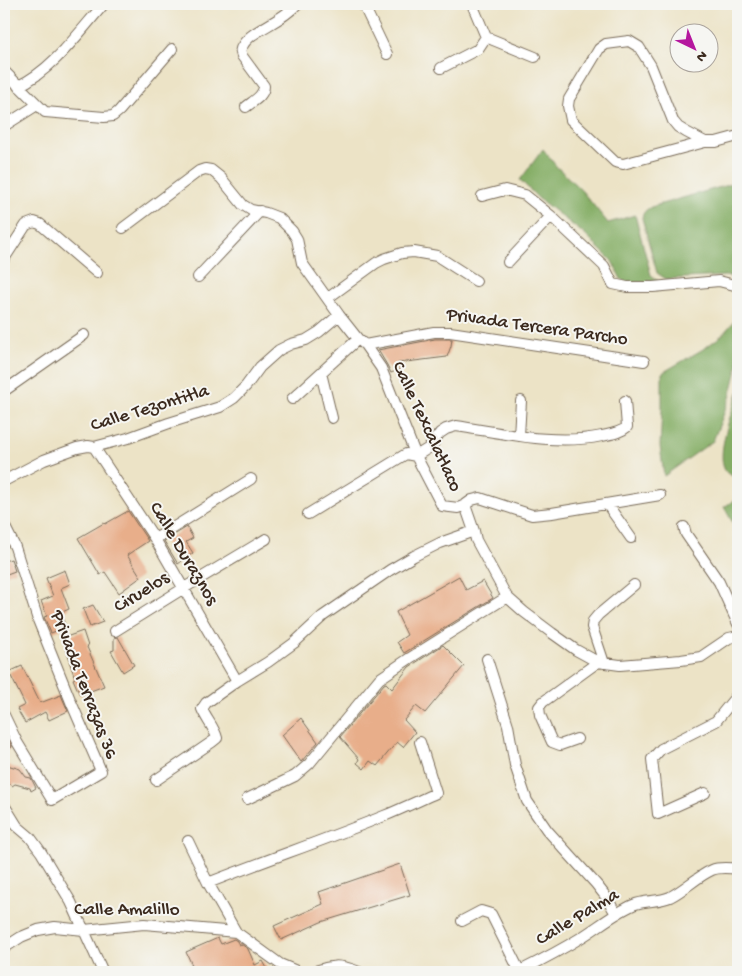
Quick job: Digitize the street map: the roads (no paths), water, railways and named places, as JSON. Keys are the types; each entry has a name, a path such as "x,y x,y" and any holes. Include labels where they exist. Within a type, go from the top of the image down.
{"street":[{"path":"18,86 43,71 82,31 104,4"},
{"path":"246,107 262,93 264,86 242,56 240,52 241,47 244,42 281,17 296,4"},
{"path":"363,4 387,54"},
{"path":"472,4 486,38 535,57"},
{"path":"441,68 478,49 486,38"},
{"path":"705,142 678,127 673,121 651,66 639,47 629,41 606,44 600,49 570,99 568,106 571,120 615,162 624,164 705,142 716,142 738,136"},
{"path":"4,71 45,112 104,117 113,116 172,49"},
{"path":"4,126 37,105"},
{"name":"Calle Texcalatlaco","path":"123,228 204,169 211,170 221,178 243,205 251,210 279,218 297,239 302,263 339,315 381,368 416,456 442,506 458,508 465,505 476,540 507,597 524,612 576,650 601,662 620,666 701,657 729,638 738,636"},
{"path":"482,196 505,190 525,195 551,216 604,266 613,284 628,287 719,280 738,286"},
{"path":"198,277 260,212"},
{"path":"508,262 551,216"},
{"path":"4,258 26,225 34,222 40,224 97,273"},
{"path":"328,298 368,268 384,259 402,253 414,252 437,256 476,281"},
{"name":"Calle Tezontitla","path":"4,481 44,460 77,448 94,447 128,438 220,407 234,398 260,367 279,350 306,340 339,315"},
{"name":"Privada Tercera Parcho","path":"362,342 434,332 450,332 644,361"},
{"path":"4,391 84,335"},
{"path":"292,398 362,342"},
{"path":"321,373 332,418"},
{"path":"518,436 521,401"},
{"path":"308,514 406,454 416,456 432,446 440,433 446,429 456,426 548,440 576,440 612,434 627,427 626,402"},
{"name":"Calle Duraznos","path":"94,447 155,539 237,681"},
{"path":"155,539 251,479"},
{"path":"465,505 472,500 480,498 532,515 552,514 660,495"},
{"path":"607,504 631,538"},
{"name":"Privada Terrazas 36","path":"4,525 15,547 38,620 101,771 52,800 17,742 4,715"},
{"path":"684,527 686,534 719,582 738,624"},
{"path":"156,780 217,738 202,709 206,703 268,662 323,616 390,570 440,543 474,531"},
{"name":"Ciruelos","path":"115,631 266,539"},
{"path":"577,739 560,745 552,742 540,715 539,707 543,702 601,662 592,627 593,621 634,585"},
{"path":"247,799 296,776 309,764 379,679 507,597"},
{"path":"487,659 508,725 515,765 527,801 546,830 602,891 616,914"},
{"path":"705,794 658,814 652,759 661,749 716,721 738,694"},
{"path":"208,883 385,816 436,793 420,742"},
{"path":"4,805 17,826 30,837 41,852 71,902 103,972"},
{"path":"188,842 208,883 236,932 280,964 302,972"},
{"name":"Calle Palma","path":"519,972 545,960 616,914 634,905 661,900 671,896 713,869 738,869"},
{"path":"462,921 481,911 491,914 519,972"},
{"name":"Calle Amalillo","path":"4,948 21,937 38,930 56,927 84,930 144,924 236,932"},
{"path":"312,972 335,966 346,967 359,972"}]}
